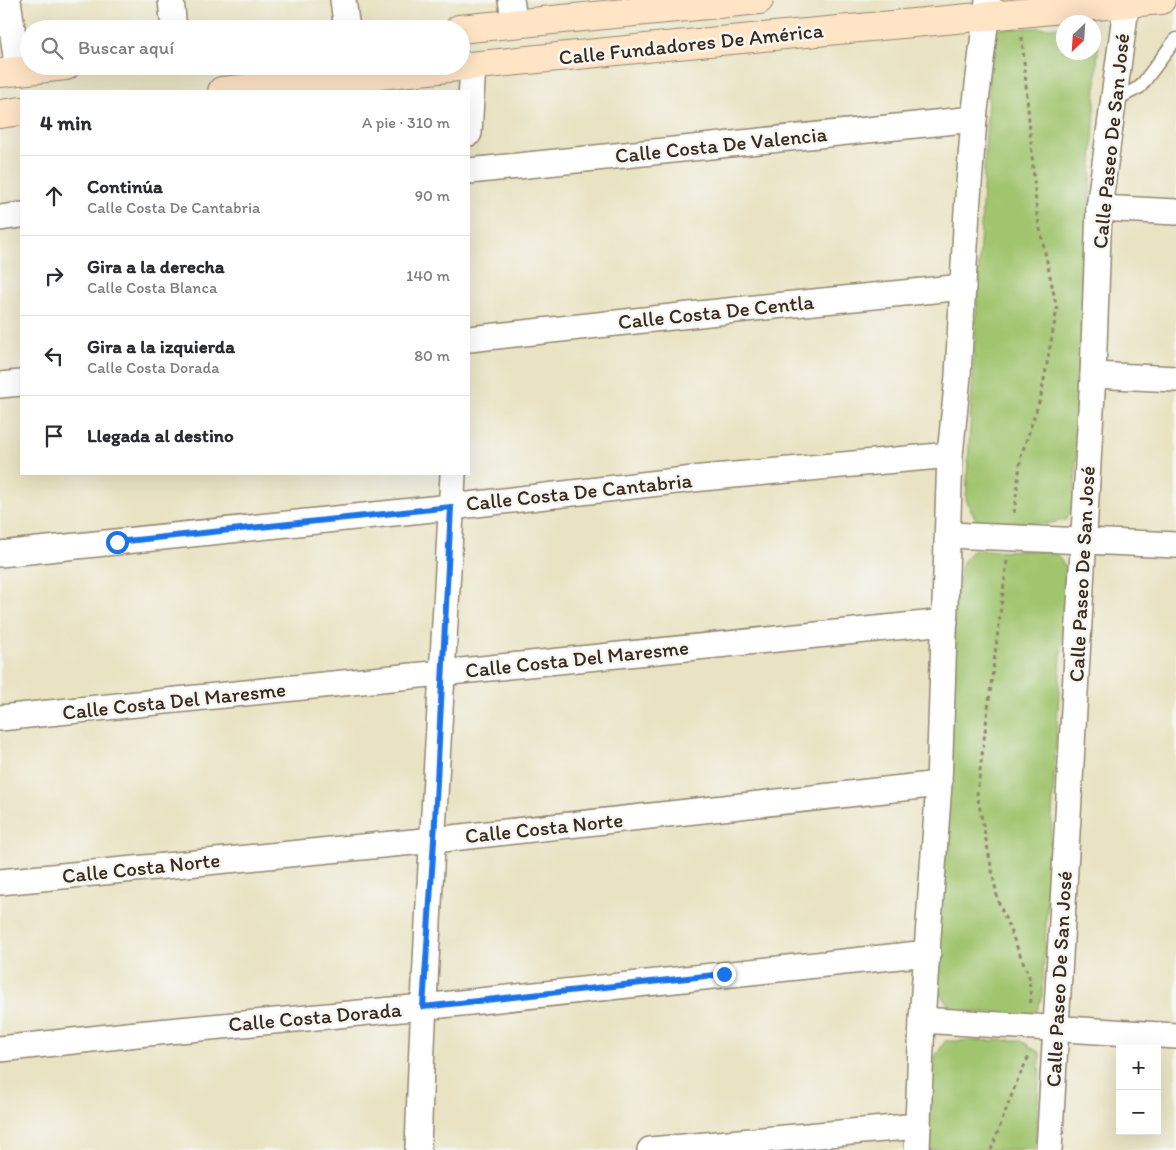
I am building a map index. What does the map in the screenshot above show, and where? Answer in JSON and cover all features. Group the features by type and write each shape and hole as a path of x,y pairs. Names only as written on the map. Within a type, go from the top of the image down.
{"main road":[{"name":"Calle Fundadores De América","path":"470,26 513,12 759,0"},
{"name":"Calle Fundadores De América","path":"470,65 988,7 1019,12 1161,0"},
{"name":"Calle Fundadores De América","path":"232,90 376,75"},
{"path":"0,114 20,112"}],"street":[{"path":"8,0 9,72"},
{"path":"171,0 173,20"},
{"path":"343,0 346,20"},
{"name":"Calle Paseo De San José","path":"1049,1150 1044,1028 1083,540 1093,375 1099,208 1127,2"},
{"path":"650,1150 917,1138 922,1020 939,784 950,455 958,376 966,210 974,120 988,7"},
{"path":"470,116 473,65"},
{"name":"Calle Costa De Valencia","path":"470,171 974,120"},
{"path":"1099,208 1176,212"},
{"path":"0,218 20,215"},
{"name":"Calle Costa De Centla","path":"470,340 764,306 963,287"},
{"path":"1093,375 1176,379"},
{"path":"0,385 20,383"},
{"name":"Calle Costa De Cantabria","path":"0,554 451,507 702,478 950,455"},
{"path":"418,1150 423,1007 434,840 453,475"},
{"path":"948,535 1176,545"},
{"name":"Calle Costa Del Maresme","path":"0,718 945,622"},
{"name":"Calle Costa Norte","path":"0,882 434,840 939,784"},
{"name":"Calle Costa Dorada","path":"0,1049 423,1007 928,953"},
{"path":"922,1020 1176,1036"}],"lane":[{"path":"1113,101 1140,87 1176,39"}],"path":[{"path":"991,1150 1017,1081 1044,1028 1029,976 998,901 977,794 1021,456 1042,396 1057,309 1037,215 1019,12"}],"green space":[{"path":"1056,27 1056,60 1097,60 1074,504 1066,520 1046,524 976,520 966,500 991,42 995,29"},
{"path":"972,550 1048,551 1056,554 1066,567 1042,996 1037,1011 1024,1015 952,1010 937,990 956,587 963,562"},
{"path":"1020,1040 1040,1053 1036,1150 928,1150 932,1062 945,1041"}],"route":[{"path":"117,542 451,507 434,840 423,1007 724,974"}]}
